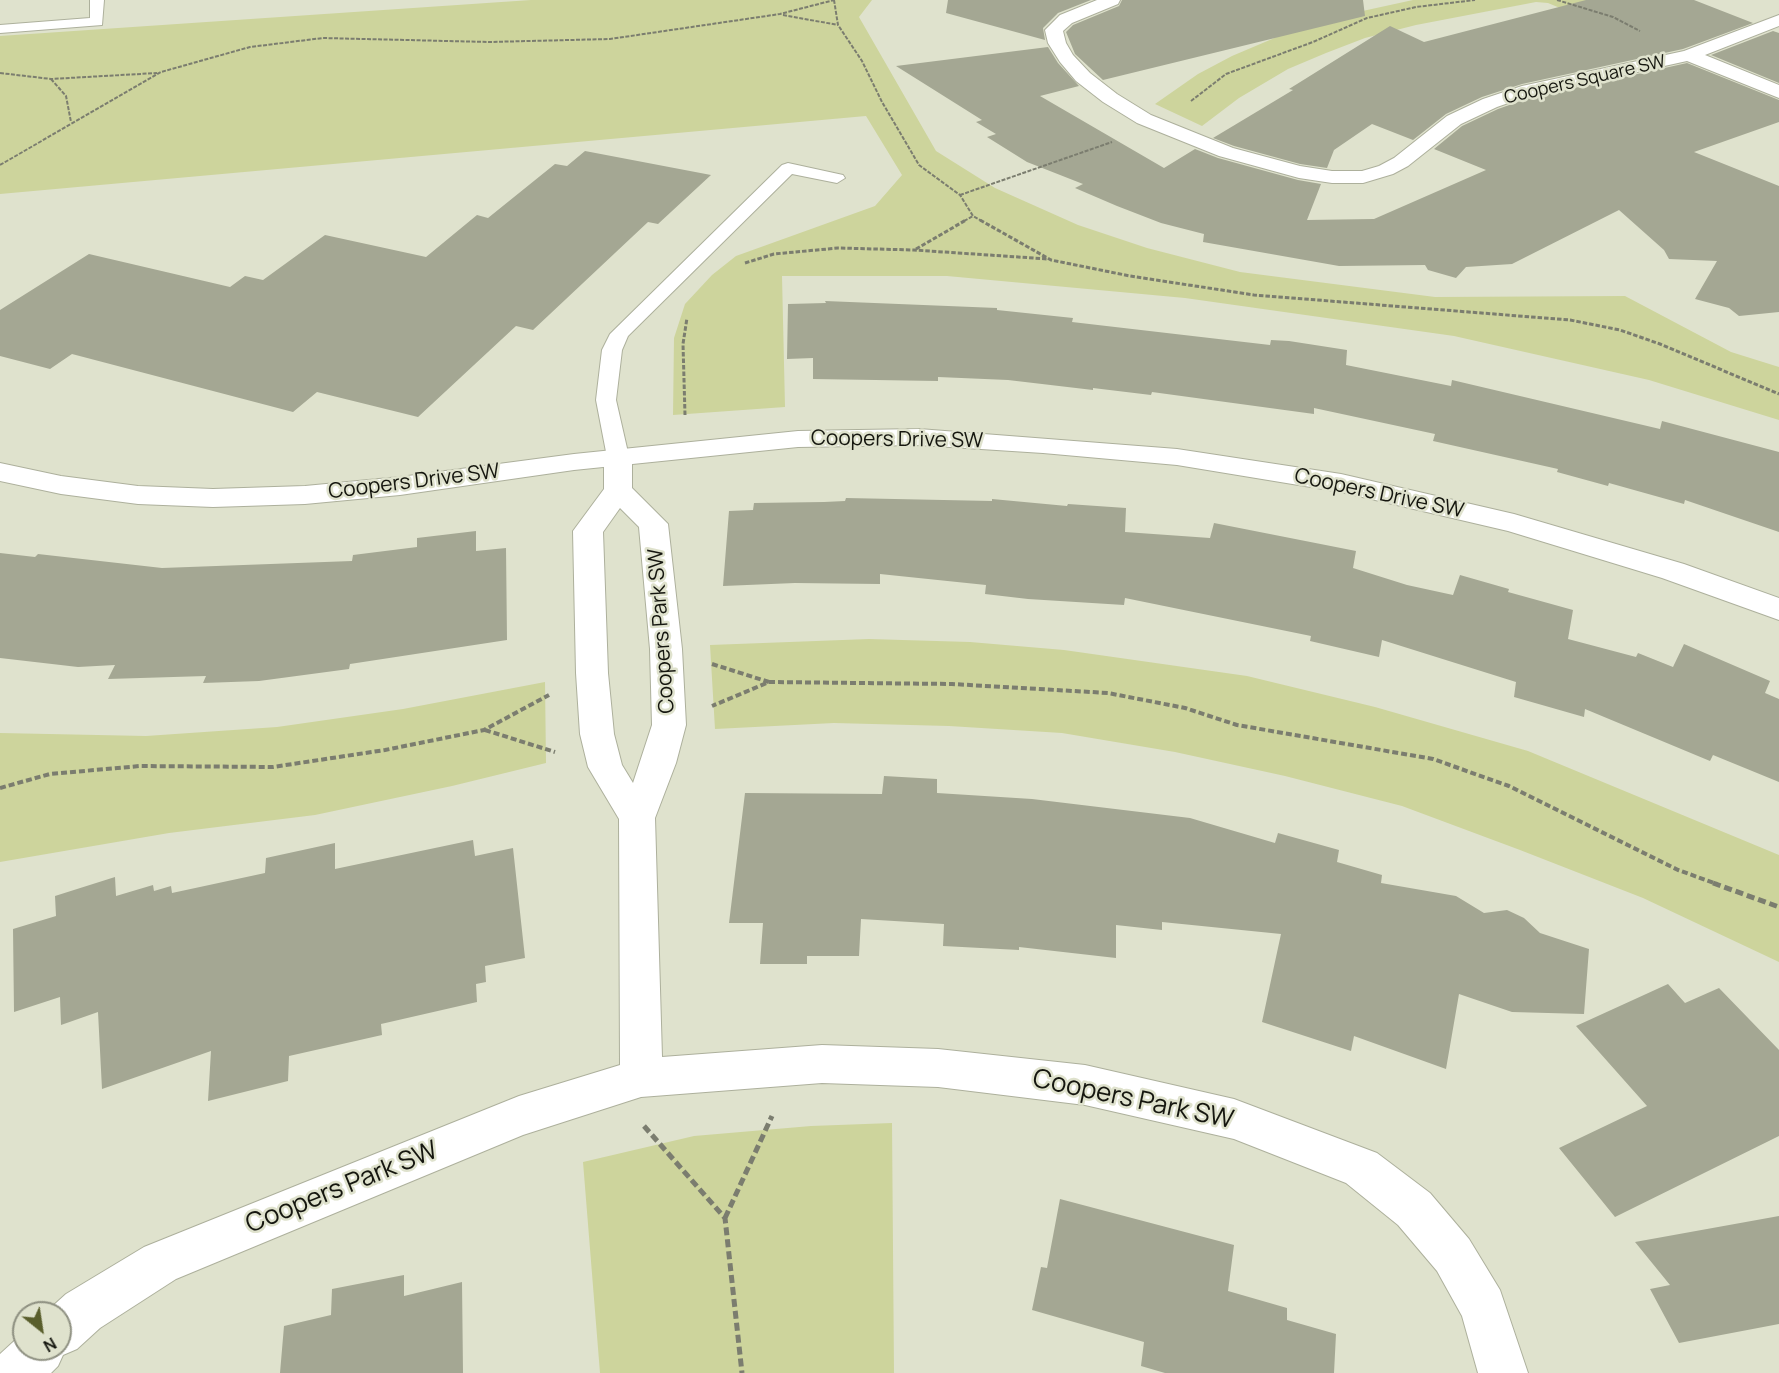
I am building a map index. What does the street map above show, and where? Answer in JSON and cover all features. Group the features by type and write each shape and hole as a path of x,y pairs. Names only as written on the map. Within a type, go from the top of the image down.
{"street":[{"name":"Coopers Square SW","path":"1112,0 1066,18 1054,30 1057,43 1066,58 1083,77 1110,98 1144,119 1226,152 1299,172 1332,177 1363,177 1386,170 1401,162 1454,120 1491,103 1545,87 1689,55 1779,20"},
{"path":"1689,55 1779,92"},
{"name":"Coopers Drive SW","path":"0,472 61,485 138,495 213,498 305,495 400,486 618,457 798,439 919,437 1043,445 1177,457 1341,483 1514,523 1673,572 1779,609"},
{"path":"618,457 618,490 588,531 592,673 597,734 605,766 637,818"},
{"name":"Coopers Park SW","path":"618,490 653,524 666,649 669,724 659,763 637,818 625,1082"},
{"name":"Coopers Park SW","path":"72,1321 82,1311 160,1263 519,1116 625,1082 822,1064 938,1068 1085,1085 1234,1119 1361,1168 1413,1209 1453,1255 1483,1307 1503,1373"},
{"path":"16,1373 28,1361"}],"lane":[{"path":"0,29 97,22 97,0"},
{"path":"618,457 606,400 612,350 620,333 788,168 837,178"}],"path":[{"path":"0,72 51,79 161,72 230,52 283,41 376,38 489,42 572,41 668,32 780,14 834,0 838,25 862,61 882,102 919,165 960,195 973,216 1051,260"},
{"path":"960,195 1178,118 1209,86 1226,75 1313,42 1367,18 1416,7 1476,0"},
{"path":"1557,0 1613,17 1689,55"},
{"path":"780,14 806,17 838,25"},
{"path":"0,165 161,72"},
{"path":"51,79 66,96 71,122"},
{"path":"914,250 973,216"},
{"path":"743,264 774,254 807,250 838,248 914,250 1051,260 1130,276 1254,295 1570,320 1620,330 1660,344 1779,394"},
{"path":"686,450 683,344 687,319 692,310"},
{"path":"666,649 769,682 952,684 1108,693 1185,708 1237,725 1433,759 1509,786 1678,870 1779,907"},
{"path":"0,788 50,774 140,766 273,767 385,750 484,730 592,673"},
{"path":"669,724 769,682"},
{"path":"484,730 605,766"},
{"path":"724,1218 795,1066"},
{"path":"625,1082 724,1218 742,1373"}],"green space":[{"path":"531,0 872,0 859,17 936,151 995,188 1078,225 1147,248 1240,272 1435,297 1625,296 1731,352 1779,367 1779,420 1649,380 1454,336 1185,298 947,276 782,276 785,407 673,415 674,338 685,304 712,275 736,256 875,206 902,175 866,116 0,194 0,36"},
{"path":"1413,0 1598,0 1656,48 1548,3 1536,2 1416,25 1365,38 1288,69 1239,98 1202,126 1155,104 1198,74 1232,56 1291,31 1335,17"},
{"path":"869,639 970,642 1064,650 1247,676 1375,707 1528,751 1779,855 1779,962 1643,898 1520,850 1402,806 1285,776 1175,752 1062,733 949,726 834,723 715,729 710,645"},
{"path":"545,682 546,763 315,815 169,833 0,862 0,733 146,736 277,727 403,709"},
{"path":"892,1123 894,1373 600,1373 583,1162 694,1136 811,1126"}],"building":[{"path":"948,0 1091,0 1058,13 1043,28 1045,40 946,13"},
{"path":"1122,0 1363,0 1365,16 1103,80 1075,54 1066,32 1073,25 1119,6"},
{"path":"1586,0 1694,0 1753,23 1683,49 1522,84 1482,97 1446,114 1413,140 1372,124 1334,150 1327,168 1300,164 1213,138 1293,90 1289,89 1390,26 1424,42"},
{"path":"1773,31 1779,33 1779,83 1711,55"},
{"path":"1048,47 1058,63 1079,86 1040,96 1164,168 1195,149 1218,158 1321,184 1307,220 1374,219 1486,170 1434,149 1462,126 1498,109 1529,98 1687,63 1779,100 1779,122 1694,152 1779,186 1779,312 1739,316 1729,308 1695,299 1717,261 1669,259 1664,250 1619,210 1512,264 1466,267 1456,278 1428,270 1425,265 1339,266 1203,242 1204,234 1161,223 1117,206 1075,188 1083,184 1027,162 987,137 996,134 976,122 982,120 896,66"},
{"path":"585,151 711,175 658,224 648,222 533,330 516,326 418,417 317,392 293,412 72,354 50,369 0,356 0,310 89,254 230,287 245,276 263,280 325,235 426,257 477,215 488,218 555,164 567,166"},
{"path":"825,301 997,308 997,310 1073,318 1072,322 1270,345 1271,340 1289,341 1347,350 1346,365 1451,386 1452,380 1660,429 1662,421 1779,452 1779,532 1685,500 1684,504 1609,483 1608,486 1557,472 1558,469 1433,441 1435,434 1314,408 1314,414 1152,392 1151,395 1008,380 938,377 938,381 813,379 813,358 787,359 788,304 826,303"},
{"path":"846,498 992,501 992,499 1067,506 1068,504 1126,508 1125,532 1210,538 1214,523 1356,551 1353,568 1407,585 1453,595 1460,575 1509,589 1508,592 1573,610 1568,639 1636,657 1638,653 1673,667 1684,644 1770,681 1765,693 1779,699 1779,782 1713,755 1710,761 1585,709 1584,717 1514,697 1516,682 1382,640 1379,657 1310,641 1311,636 1125,598 1124,605 1028,599 985,594 986,585 880,574 880,584 795,583 723,586 729,511 753,510 754,503 845,501"},
{"path":"476,531 476,551 506,548 507,640 350,664 349,669 259,681 203,683 206,676 108,679 115,665 78,667 0,658 0,553 35,557 38,554 162,568 352,561 353,555 417,547 417,538"},
{"path":"884,776 937,779 937,793 1032,799 1190,818 1275,843 1278,833 1339,850 1337,862 1382,875 1381,883 1456,896 1484,913 1507,910 1524,918 1540,933 1589,949 1584,1014 1512,1012 1459,994 1446,1069 1354,1036 1351,1051 1262,1022 1281,934 1162,922 1162,930 1116,925 1116,958 1019,947 1019,950 943,946 944,924 861,919 859,956 807,956 807,964 760,964 763,923 729,923 745,793 882,794"},
{"path":"473,840 475,856 513,848 525,958 485,966 486,982 476,984 477,1002 381,1024 382,1035 289,1056 288,1081 208,1101 211,1051 102,1089 98,1012 61,1025 60,997 14,1012 13,929 56,916 55,896 115,877 116,896 153,885 154,891 171,886 172,893 265,873 266,858 335,843 335,869"},
{"path":"1668,984 1685,1003 1719,988 1779,1050 1779,1136 1615,1217 1559,1148 1647,1106 1576,1026"},
{"path":"1060,1199 1234,1245 1228,1291 1287,1308 1287,1320 1336,1334 1334,1373 1165,1373 1141,1366 1144,1342 1032,1310 1041,1267 1047,1268"},
{"path":"1779,1216 1779,1324 1679,1343 1650,1289 1670,1285 1635,1242"},
{"path":"404,1275 404,1296 462,1282 463,1373 280,1373 284,1326 331,1315 332,1289"}]}
